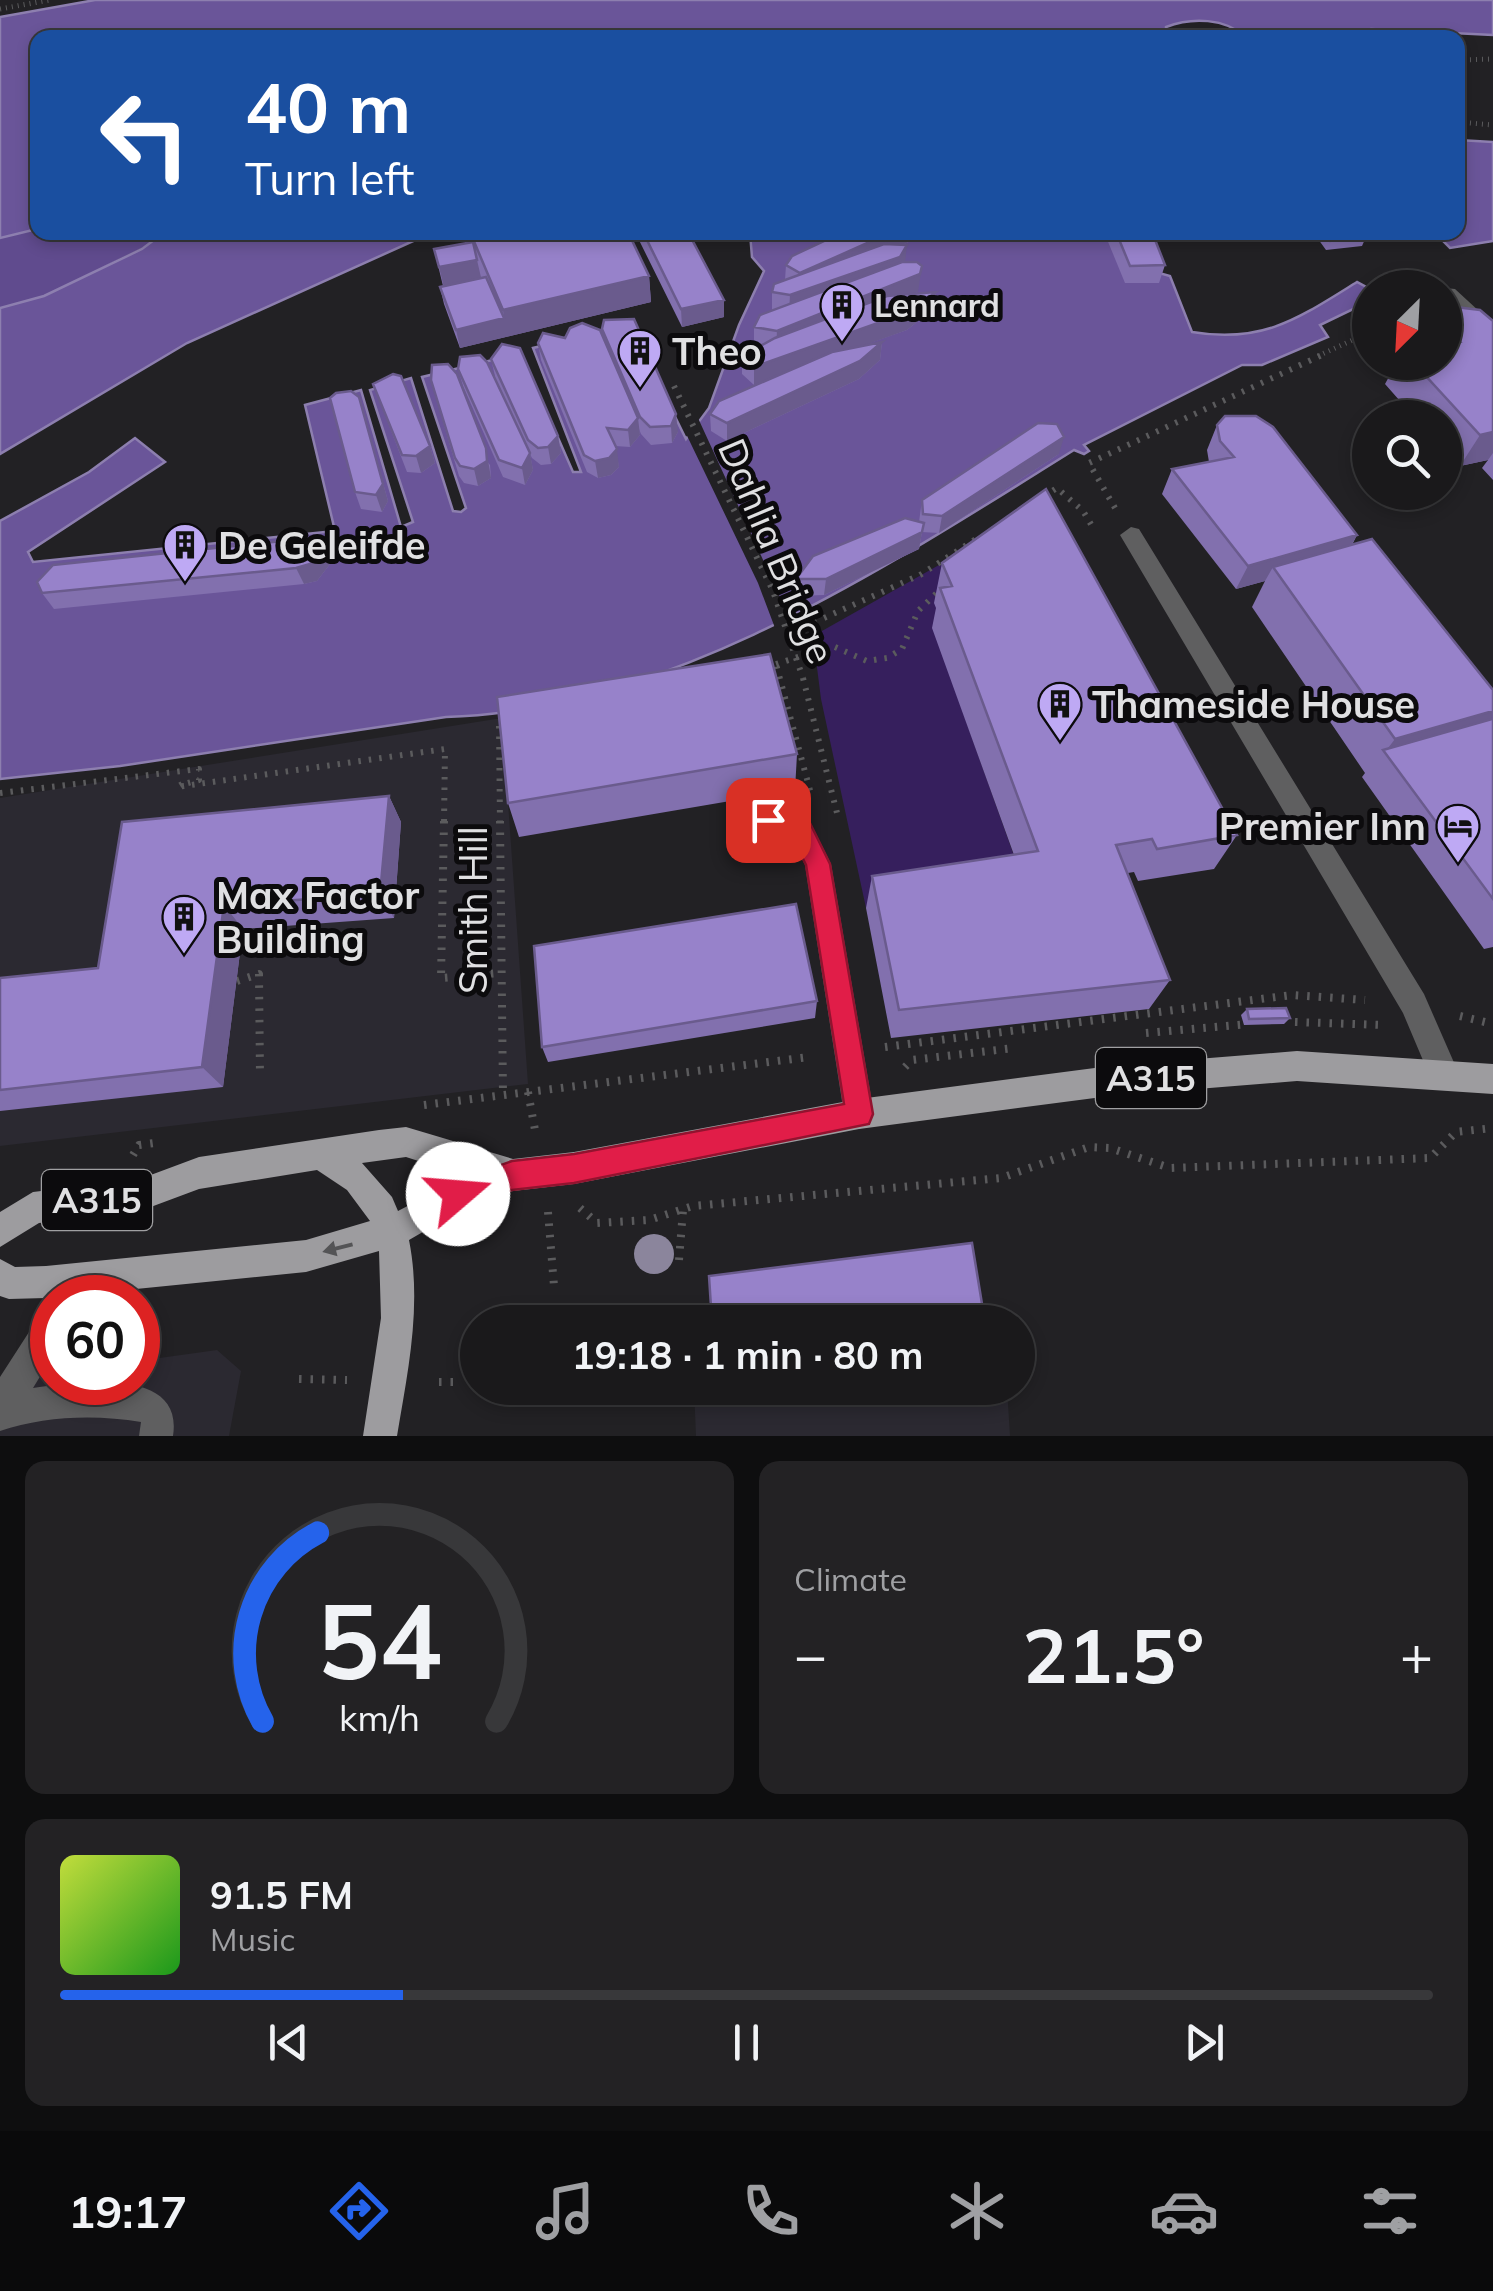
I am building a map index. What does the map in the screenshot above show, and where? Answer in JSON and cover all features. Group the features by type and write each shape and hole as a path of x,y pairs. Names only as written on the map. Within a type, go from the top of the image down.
{"main road":[{"name":"A315","path":"160,1276 306,1256 395,1230 458,1194 527,1175 859,1114 1110,1082 1297,1066 1493,1079"},
{"name":"A315","path":"0,1231 32,1208 140,1195 198,1173 406,1142 527,1175"},
{"path":"324,1156 354,1170 378,1198 395,1230 398,1308 380,1436"},
{"name":"A315","path":"0,1274 9,1283 30,1285"}],"street":[{"path":"1462,307 1493,335"},
{"path":"1136,544 1414,1004 1444,1074"},
{"path":"768,820 799,826 818,864 859,1114"},
{"path":"0,1411 30,1363"},
{"path":"0,1411 20,1405 132,1401 152,1407 159,1417 156,1436"}],"path":[{"path":"0,9 50,0"},
{"path":"1465,60 1493,59"},
{"path":"1465,123 1493,125"},
{"path":"1036,501 1056,488 1083,512 1111,557 1136,544 1089,463 1352,341"},
{"path":"674,386 686,413"},
{"name":"Dahlia Bridge","path":"686,413 772,591 803,678 842,828"},
{"path":"1060,504 1068,498"},
{"path":"762,666 811,653 806,626 920,575 986,533"},
{"path":"835,647 867,661 887,658 902,650 924,603 952,580"},
{"path":"776,664 813,800"},
{"path":"766,677 780,675"},
{"name":"Smith Hill","path":"519,720 499,724 504,1095 529,1096 849,1052"},
{"path":"0,793 199,770 199,780 179,788 445,749 441,978 500,973"},
{"path":"822,810 842,828"},
{"path":"237,981 259,974 260,1076"},
{"path":"849,1052 1292,995 1414,1004 1493,1024"},
{"path":"527,1175 597,1222 649,1220 1001,1178 1090,1147 1110,1148 1170,1168 1430,1158 1448,1133 1463,1127 1493,1128"},
{"path":"134,1154 139,1145 153,1143"},
{"path":"679,1260 683,1213"},
{"path":"552,1238 554,1286"},
{"path":"299,1379 348,1380"},
{"path":"439,1382 460,1382"}],"shaded area":[{"path":"95,0 1493,0 1493,35 1465,34 1465,30 1236,30 1197,21 1166,30 30,30 30,231 0,238 0,17"},
{"path":"1465,140 1493,142 1493,241 1450,248 1442,240 1465,240"},
{"path":"30,231 30,240 158,240 44,296 0,308 0,238"},
{"path":"154,240 415,240 187,343 0,454 0,308 44,296"},
{"path":"751,240 1149,240 1159,273 1170,276 1192,332 1217,335 1260,331 1298,317 1352,285 1352,310 1320,325 1328,337 1262,365 1242,365 1084,445 1089,451 1084,454 1074,450 929,539 775,624 695,660 613,689 530,709 446,717 120,766 0,779 0,521 89,472 135,438 165,462 28,552 33,562 335,531 305,405 361,390 401,527 413,522 370,390 411,378 453,511 461,512 466,508 422,377 521,353 573,472 581,472 533,348 630,325 686,439 709,408 739,325 764,271 752,257"},
{"path":"1019,520 944,626 933,628 1024,884 866,908 821,699 813,636"},
{"path":"502,718 528,1084 0,1146 0,798"},
{"path":"217,1350 241,1371 229,1436 0,1436 0,1380 30,1375 30,1405 160,1405 160,1358"},
{"path":"695,1405 1008,1405 1010,1436 696,1436"}],"pier":[{"path":"664,388 687,431 698,418 791,621 775,628 758,583"}],"building":[{"path":"473,240 632,240 649,276 503,310"},
{"path":"647,240 692,240 724,300 681,309"},
{"path":"826,240 874,240 800,273 786,265 792,256"},
{"path":"1119,240 1155,240 1165,265 1130,266"},
{"path":"473,242 477,260 439,267 434,249"},
{"path":"884,244 907,245 900,257 790,295 772,292 774,284"},
{"path":"902,262 917,262 922,266 920,274 777,331 754,327 760,315"},
{"path":"486,277 504,318 456,330 440,287"},
{"path":"936,292 909,312 754,367 742,356 775,338 887,296"},
{"path":"1462,308 1480,310 1493,321 1493,432 1480,435 1462,415 1462,400 1448,400 1430,380 1462,380"},
{"name":"Theo","path":"634,319 676,414 671,426 650,427 640,417 602,329 604,320"},
{"path":"582,323 600,330 638,418 628,430 607,428 617,449 609,458 595,461 584,455 538,343 543,333 565,338 570,328"},
{"path":"882,342 860,361 727,423 710,414 719,401 832,352"},
{"path":"502,344 520,348 558,436 548,447 538,448 528,440 491,359"},
{"path":"480,355 487,362 530,453 522,468 499,460 458,369 460,357"},
{"path":"448,364 457,374 486,448 487,461 474,469 460,466 455,458 431,380 432,365"},
{"path":"393,374 401,376 430,446 416,456 402,455 373,384"},
{"path":"351,391 359,397 383,484 376,495 355,492 330,398"},
{"path":"1225,416 1256,416 1273,427 1357,535 1248,566 1172,469 1234,457 1220,441 1217,425"},
{"path":"1038,423 1057,424 1064,437 942,516 923,514 922,500"},
{"name":"Thameside House","path":"1046,489 1237,835 1157,849 1152,839 1116,845 1170,980 899,1010 872,876 1038,851 940,588 952,586 942,563"},
{"path":"905,518 924,523 922,532 826,579 796,579 813,556"},
{"path":"1372,539 1493,690 1493,711 1395,739 1273,567"},
{"path":"292,540 323,548 310,564 296,568 42,593 37,582 53,565"},
{"path":"770,654 797,754 508,803 497,697"},
{"path":"1493,720 1493,899 1383,750"},
{"name":"Max Factor Building","path":"389,796 380,894 224,905 202,1067 0,1090 0,978 98,968 122,822"},
{"path":"796,904 817,1001 542,1047 534,946"},
{"path":"1286,1008 1290,1018 1249,1019 1247,1009"},
{"path":"972,1243 982,1305 711,1305 709,1276"}],"place":[{"name":"Lennard","path":"842,343"},
{"name":"Theo","path":"640,389"},
{"name":"De Geleifde","path":"185,583"},
{"name":"Thameside House","path":"1060,742"},
{"name":"Premier Inn","path":"1458,864"},
{"name":"Max Factor Building","path":"184,955"}],"route":[{"path":"458,1194 512,1176 542,1174 859,1114 818,864 799,826 768,820"}]}
